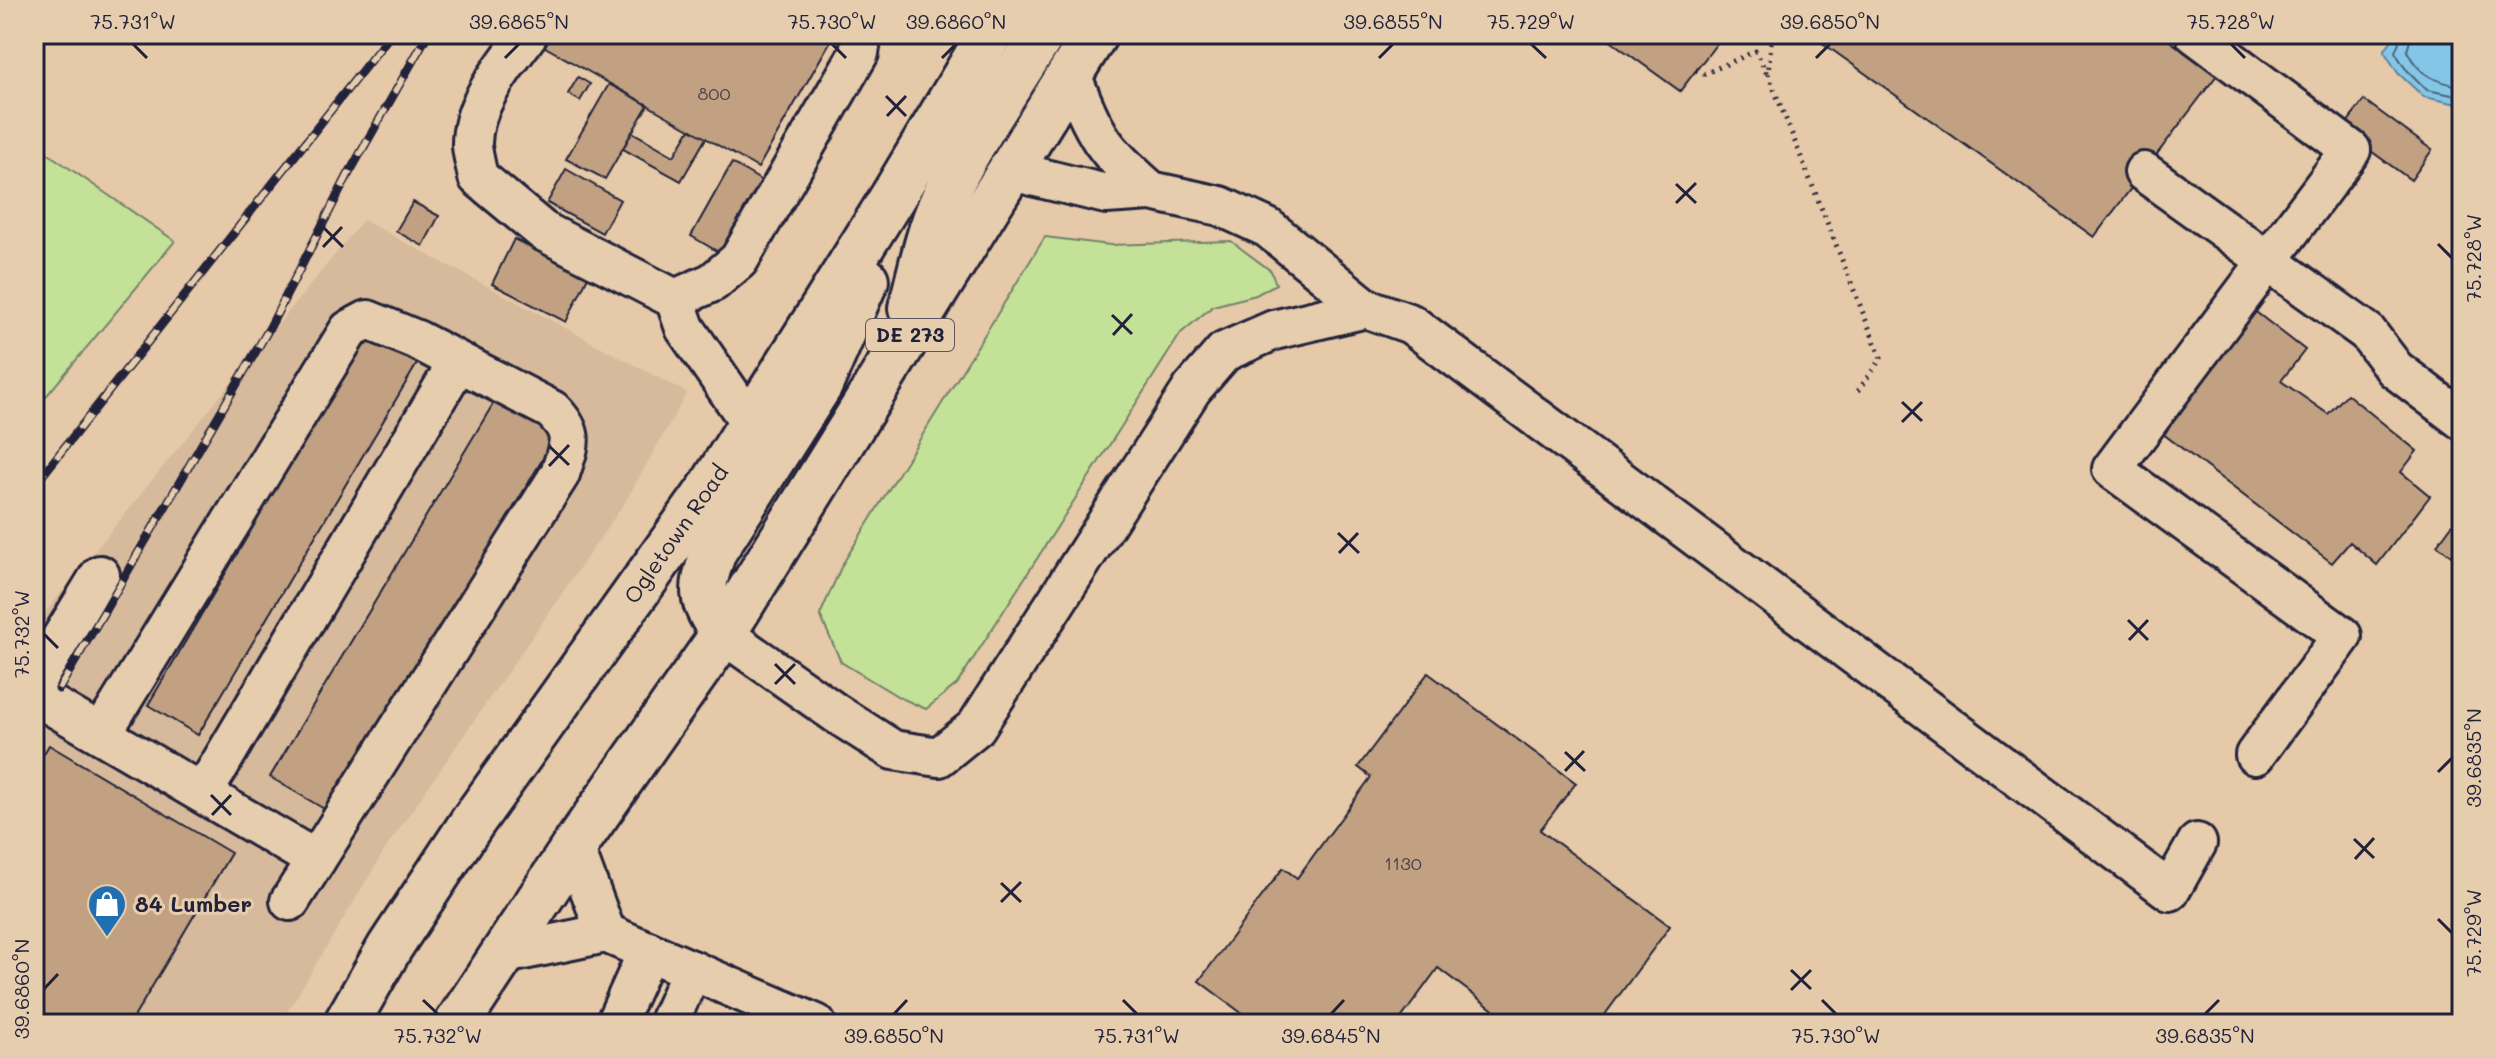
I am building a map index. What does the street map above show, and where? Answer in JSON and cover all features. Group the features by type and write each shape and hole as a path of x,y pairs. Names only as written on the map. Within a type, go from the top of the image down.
{"main road":[{"name":"Ogletown Road","path":"346,1024 390,947 473,821 710,489 892,198 990,34"},
{"path":"901,349 926,249 942,202 1042,34"},
{"name":"DE 273","path":"457,1024 500,955 723,634 1095,34"},
{"path":"723,634 703,603 705,575 714,551 820,385 861,295 892,198"}],"street":[{"path":"528,34 481,104 472,144 478,177 543,231 675,299 685,328 751,424"},
{"path":"675,299 713,282 739,260 859,53 862,34"},
{"path":"2195,34 2351,150 2112,469 2342,636 2255,755"},
{"path":"1071,74 1103,141 1116,159 1151,191"},
{"path":"1012,171 1106,194 1151,191 1220,206 1268,228 1366,308 1411,324 2170,891 2197,843"},
{"path":"2144,172 2367,332 2395,369 2462,420"},
{"path":"723,634 893,750 939,757 976,727 1192,389 1224,352 1274,330 1366,308"},
{"path":"102,733 349,330 368,320 417,340 552,410 567,425 569,444 560,474 290,901"},
{"path":"203,793 458,362"},
{"path":"34,683 100,575"},
{"path":"34,695 316,860"},
{"path":"574,847 606,933"},
{"path":"500,955 606,933 816,1024"},
{"path":"615,1024 648,951"},
{"path":"668,1024 692,970"}],"path":[{"path":"1768,74 1772,34"},
{"path":"1696,70 1704,74 1756,51 1768,74 1881,358 1856,394"}],"shaded area":[{"path":"363,220 687,393 625,502 386,848 280,1024 34,1024 34,626"}],"green space":[{"path":"34,144 175,241 34,411"},
{"path":"1045,237 1110,245 1231,241 1271,271 1276,284 1256,295 1213,306 1181,333 957,684 926,709 899,697 841,662 820,615 842,565"}],"water":[{"path":"2396,34 2462,34 2462,105 2424,97 2398,73 2384,51"}],"building":[{"path":"538,34 817,34 830,42 758,168 533,40"},
{"path":"1601,34 1724,34 1680,91"},
{"path":"1810,34 2160,34 2217,75 2094,237"},
{"path":"578,77 590,84 580,101 568,94"},
{"path":"609,84 648,105 605,179 566,159"},
{"path":"2364,100 2432,150 2411,180 2342,130"},
{"path":"690,129 706,138 681,181 623,149 632,132 674,156"},
{"path":"732,163 762,181 722,254 691,236"},
{"path":"566,169 620,200 602,233 547,203"},
{"path":"413,202 439,216 423,246 396,231"},
{"path":"514,239 588,277 566,322 492,284"},
{"path":"2252,309 2305,350 2281,381 2328,414 2347,394 2417,451 2401,472 2430,496 2377,565 2350,542 2332,563 2162,433"},
{"path":"367,333 418,362 198,735 148,705"},
{"path":"499,394 560,430 331,813 270,777"},
{"path":"2462,511 2462,564 2437,545"},
{"path":"1428,673 1576,783 1540,830 1670,926 1598,1024 1512,1024 1438,968 1397,1024 1256,1024 1199,981 1283,868 1297,878 1371,777 1358,767"},
{"name":"84 Lumber","path":"49,745 231,853 130,1024 34,1024 34,770"}],"railway":[{"path":"34,486 391,34"},
{"path":"59,689 270,327 348,175 428,34"}],"place":[{"name":"84 Lumber","path":"107,938"}]}
